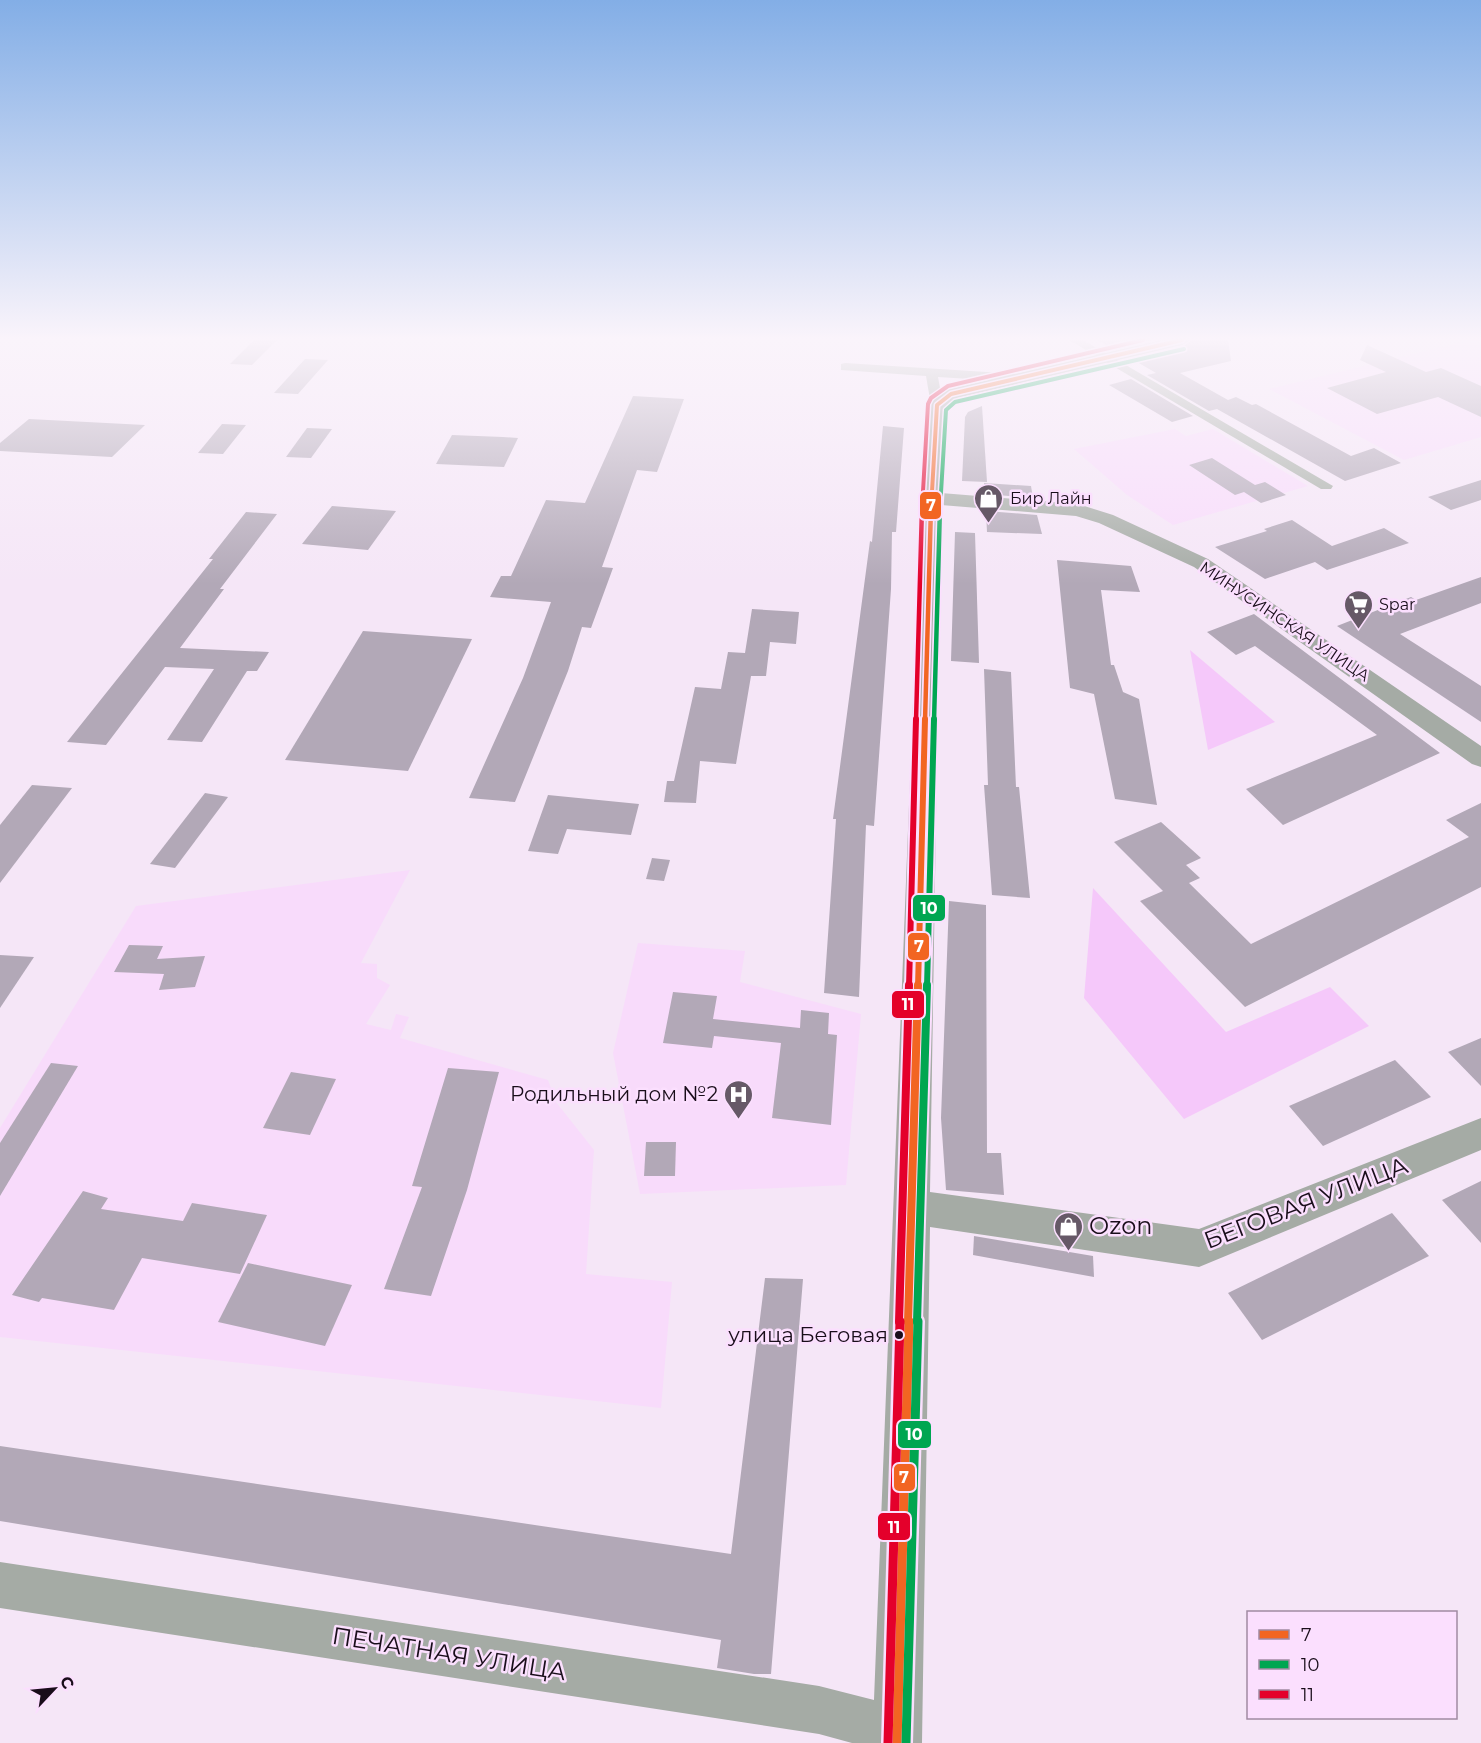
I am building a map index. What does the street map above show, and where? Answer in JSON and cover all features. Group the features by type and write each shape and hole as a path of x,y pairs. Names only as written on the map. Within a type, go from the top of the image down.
{"street":[{"path":"897,1736 931,498 936,421"},
{"path":"1215,421 1326,486"},
{"name":"МИНУСИНСКАЯ УЛИЦА","path":"931,498 1053,506 1078,510 1106,519 1201,563 1481,758"},
{"name":"БЕГОВАЯ УЛИЦА","path":"913,1207 1199,1248 1481,1134"},
{"name":"ПЕЧАТНАЯ УЛИЦА","path":"0,1585 819,1710 897,1736"}],"shaded area":[{"path":"1330,421 1481,421 1481,437 1404,460"},
{"path":"1175,429 1186,436 1213,429 1308,486 1173,525 1127,495 1074,449"},
{"path":"1190,650 1275,722 1208,750"},
{"path":"410,870 361,963 377,964 377,978 390,985 366,1024 391,1030 396,1014 409,1017 400,1038 548,1080 556,1102 594,1150 586,1274 672,1282 661,1408 0,1337 0,1128 136,906"},
{"path":"1093,888 1226,1032 1330,987 1369,1026 1184,1119 1084,998"},
{"name":"Родильный дом №2","path":"638,943 745,951 740,982 861,1014 846,1185 640,1194 613,1053"}],"building":[{"path":"26,421 145,425 112,457 0,451 0,443"},
{"path":"622,421 676,421 657,472 637,470 602,567 613,568 591,628 582,627 568,671 515,802 469,798 523,678 551,602 490,597 501,576 511,576 546,500 585,503"},
{"path":"965,421 983,421 987,482 962,481"},
{"path":"1239,421 1288,421 1351,456 1374,448 1401,463 1345,481"},
{"path":"222,424 246,425 223,454 198,453"},
{"path":"883,426 904,428 896,532 892,532 891,589 874,826 866,825 859,997 824,993 836,819 833,819 870,541 872,542"},
{"path":"307,428 332,429 311,458 286,457"},
{"path":"452,435 518,438 504,467 436,464"},
{"path":"1212,458 1255,485 1265,482 1286,495 1261,503 1244,492 1235,495 1189,465"},
{"path":"1481,480 1481,500 1451,510 1428,497"},
{"path":"984,483 1031,486 1033,498 985,494"},
{"path":"332,506 396,511 368,550 302,544"},
{"path":"986,511 1037,515 1042,534 987,532"},
{"path":"246,512 277,514 220,589 224,589 180,648 269,652 257,671 247,671 202,742 167,740 214,669 165,667 106,745 67,742 213,559 209,559"},
{"path":"1292,520 1332,546 1384,528 1409,543 1327,570 1315,562 1265,579 1215,547 1267,531 1264,529"},
{"path":"955,532 975,533 979,663 951,661"},
{"path":"1057,560 1131,566 1140,592 1101,590 1111,665 1114,665 1123,692 1139,699 1157,805 1115,799 1094,694 1070,688"},
{"path":"1481,577 1481,603 1400,634 1481,686 1481,722 1337,626 1411,597 1416,600"},
{"path":"752,609 799,612 796,644 770,642 766,676 751,676 736,764 700,761 696,803 664,802 667,781 674,781 695,687 721,689 728,652 745,653"},
{"path":"1254,614 1440,753 1283,825 1246,789 1377,735 1255,646 1236,655 1207,632"},
{"path":"363,631 472,639 408,771 285,760"},
{"path":"984,669 1011,672 1016,787 1019,787 1030,898 992,895 984,785 988,785"},
{"path":"32,785 72,788 0,883 0,825"},
{"path":"205,793 228,797 175,868 150,864"},
{"path":"548,795 639,804 631,835 567,829 558,854 528,851"},
{"path":"1481,803 1481,887 1245,1007 1140,901 1163,891 1114,842 1161,822 1201,858 1186,865 1200,878 1189,883 1251,944 1469,837 1446,820"},
{"path":"652,858 670,860 664,881 646,879"},
{"path":"949,901 986,905 987,1153 1001,1153 1004,1195 946,1190 941,1118"},
{"path":"129,945 163,946 157,959 205,956 195,987 159,990 164,974 114,972"},
{"path":"0,955 34,957 0,1008"},
{"path":"673,992 717,996 713,1019 800,1028 801,1010 829,1013 828,1034 837,1035 831,1125 772,1118 781,1043 714,1036 712,1048 663,1043"},
{"path":"1481,1038 1481,1086 1448,1052"},
{"path":"1395,1060 1431,1097 1323,1146 1289,1106"},
{"path":"51,1063 78,1066 0,1196 0,1143"},
{"path":"448,1068 499,1072 467,1190 431,1296 384,1289 422,1187 412,1186"},
{"path":"291,1072 336,1079 310,1135 263,1128"},
{"path":"646,1142 676,1142 675,1176 644,1176"},
{"path":"1481,1181 1481,1243 1442,1200"},
{"path":"83,1191 108,1198 101,1209 183,1221 192,1203 267,1215 240,1274 142,1258 114,1310 42,1298 39,1302 12,1295"},
{"path":"1392,1213 1429,1256 1262,1340 1228,1293"},
{"path":"974,1236 1093,1256 1094,1277 973,1255"},
{"path":"248,1263 352,1285 325,1346 218,1322"},
{"path":"765,1278 803,1279 771,1674 754,1674 717,1668 721,1640 0,1521 0,1446 731,1554"}],"transit line":[{"name":"11","path":"888,1743 922,498 927,421"},
{"name":"7","path":"897,1743 931,498 936,421"},
{"name":"10","path":"906,1743 940,498 945,421"}],"place":[{"name":"Бир Лайн","path":"989,524"},
{"name":"Spar","path":"1358,630"},
{"name":"Родильный дом №2","path":"739,1120"},
{"name":"Ozon","path":"1068,1252"},
{"name":"улица Беговая","path":"899,1335"}]}
